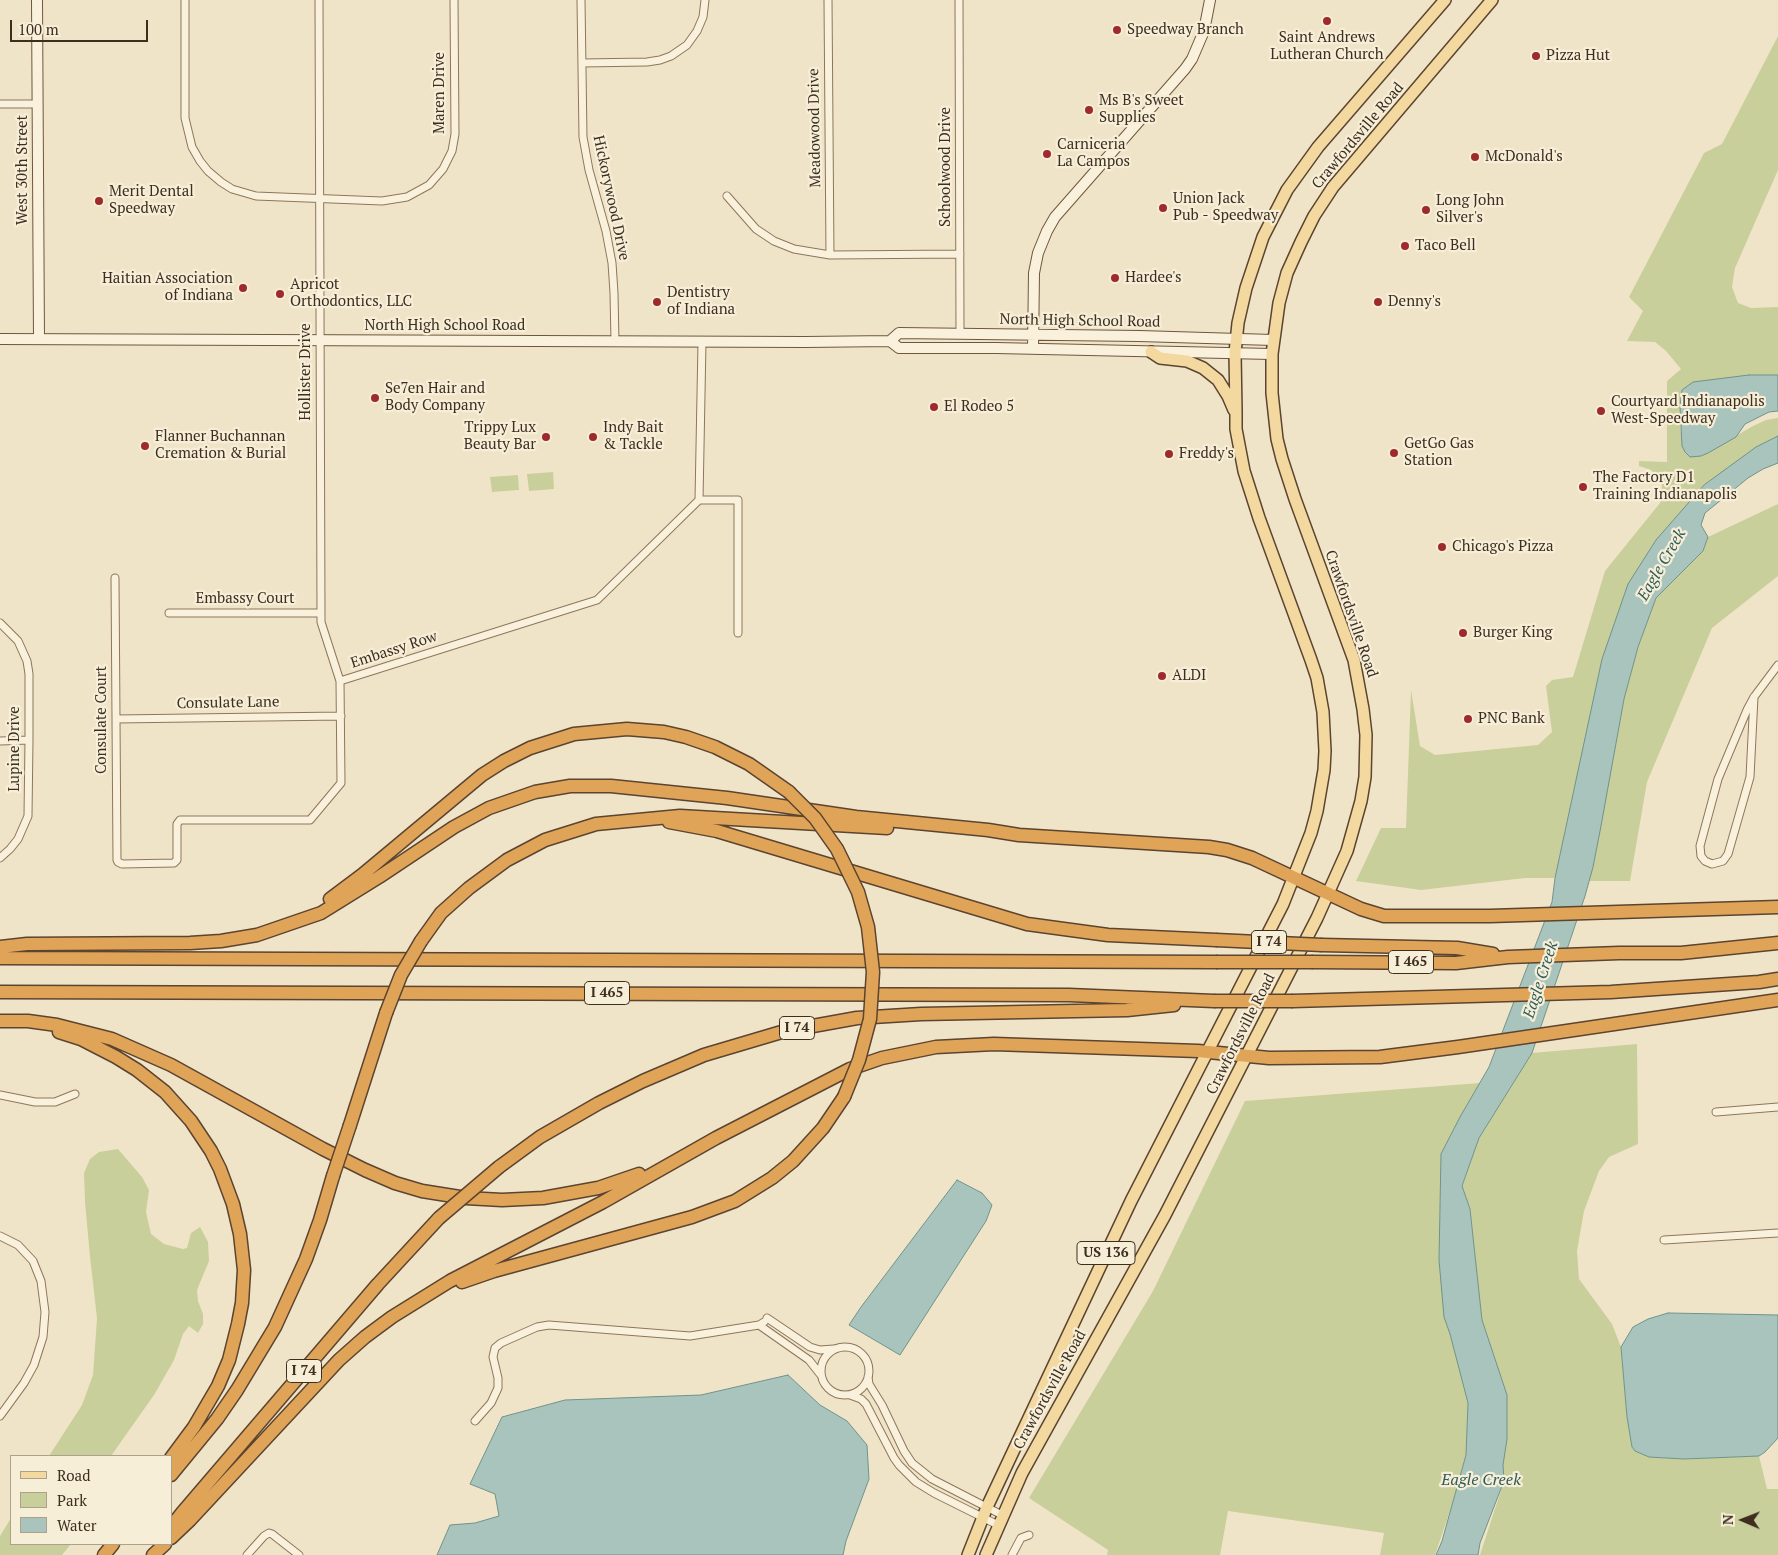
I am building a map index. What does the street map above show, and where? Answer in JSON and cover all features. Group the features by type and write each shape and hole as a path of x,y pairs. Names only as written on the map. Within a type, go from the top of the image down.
{"highway":[{"path":"304,918 362,874 482,775 517,754 554,739 596,731 628,730 664,732 715,747 749,764 788,792 815,818 837,849 858,892 868,927 873,972 870,1019 859,1060 844,1097 823,1128 793,1162 768,1181 735,1201 683,1219 494,1271 460,1283 406,1309"},
{"path":"0,947 27,944 221,941 257,935 320,913 380,877 454,827 489,808 535,792 570,786 611,786 727,798 856,817 1019,834 1209,847 1227,850 1252,858 1361,909 1384,916 1490,916 1778,906"},
{"path":"648,820 680,816 988,835 1019,834"},
{"name":"I 74","path":"172,1475 217,1419 237,1390 290,1299 320,1220 386,1012 401,975 421,941 441,914 469,888 506,860 545,840 596,824 648,820 696,826 717,831 1027,924 1108,936 1322,945 1456,948 1508,957"},
{"name":"I 465","path":"0,958 1456,962 1508,957 1681,953 1778,943"},
{"name":"I 465","path":"0,992 1069,995 1214,1001 1293,1001 1461,998 1612,992 1759,982 1778,978"},
{"path":"172,1537 339,1360 365,1337 406,1309 450,1281 603,1202 688,1153 850,1069 882,1058 914,1051 958,1045 994,1044 1207,1052 1269,1058 1380,1057 1778,1000"},
{"name":"I 74","path":"172,1526 378,1284 440,1218 499,1167 540,1137 599,1103 643,1081 704,1055 784,1031 856,1018 921,1014 1127,1010 1214,1001"},
{"path":"0,1021 28,1021 57,1025 112,1039 171,1065 365,1170 395,1183 422,1191 466,1198 502,1200 543,1198 579,1192 624,1180 688,1153"},
{"path":"0,1021 56,1031 102,1049 137,1070 164,1092 191,1122 211,1151 228,1188 240,1234 242,1252 244,1286 238,1324 228,1360 218,1386 194,1427 172,1457"},
{"path":"102,1555 112,1545"},
{"path":"152,1555 164,1545"}],"main road":[{"name":"Crawfordsville Road","path":"968,1555 985,1512 1131,1201 1283,904 1311,833 1322,789 1325,751 1323,712 1317,678 1244,471 1236,430 1236,339 1242,304 1254,261 1263,237 1287,190 1318,147 1444,0"},
{"name":"Crawfordsville Road","path":"986,1555 1000,1520 1033,1452 1165,1215 1328,894 1347,851 1361,801 1365,777 1366,754 1363,709 1354,660 1282,460 1273,409 1272,354 1279,304 1287,273 1306,230 1323,201 1352,163 1492,0"},
{"path":"1151,352 1160,358 1195,363 1211,374 1223,388 1236,416"}],"street":[{"name":"West 30th Street","path":"37,0 38,339"},
{"name":"Maren Drive","path":"185,0 185,118 192,147 200,162 221,182 247,195 265,198 382,201 399,199 422,190 443,169 453,146 455,134 454,0"},
{"name":"Hollister Drive","path":"319,0 321,622 340,681"},
{"name":"Hickorywood Drive","path":"581,0 583,137 589,170 606,231 612,263 614,342"},
{"path":"582,63 651,62 676,54 697,31 703,17 705,0"},
{"name":"Meadowood Drive","path":"828,0 830,255"},
{"name":"Schoolwood Drive","path":"959,0 960,334"},
{"path":"1033,349 1035,263 1042,240 1050,225 1185,69 1204,31 1210,0"},
{"path":"0,104 38,104"},
{"path":"727,196 756,230 774,241 794,249 830,255 960,254"},
{"name":"North High School Road","path":"890,341 899,333 1273,340"},
{"name":"North High School Road","path":"0,339 614,342 890,341 899,348 1272,354"},
{"path":"702,342 699,500 738,500 738,633"},
{"name":"Embassy Row","path":"118,862 122,864 174,863 177,860 177,824 180,820 310,820 341,783 340,681 598,600 699,500"},
{"name":"Consulate Court","path":"115,578 118,862"},
{"name":"Embassy Court","path":"169,613 321,612"},
{"name":"Lupine Drive","path":"0,624 20,644 27,660 29,674 28,816 18,839 0,858"},
{"path":"1754,697 1750,777 1728,854 1723,861 1712,864 1705,861 1701,856 1700,846 1718,779 1740,725 1754,697 1778,665"},
{"name":"Consulate Lane","path":"116,719 341,716"},
{"path":"0,741 29,740"},
{"path":"0,1095 34,1102 55,1102 75,1094"},
{"path":"1716,1112 1778,1107"},
{"path":"1664,1240 1778,1233"},
{"path":"0,1236 18,1245 33,1261 41,1281 45,1312 43,1342 34,1365 24,1384 0,1416"},
{"path":"763,1321 813,1363 824,1385 831,1392 842,1396 850,1395 861,1390 868,1377"},
{"path":"476,1421 491,1403 498,1388 498,1378 493,1357 495,1348 501,1343 537,1327 549,1326 690,1336 763,1321 810,1347 820,1350 848,1347 860,1352 868,1363 869,1384 912,1463 932,1479 1000,1520"},
{"path":"820,1374 823,1361 834,1349"},
{"path":"850,1395 862,1398 894,1458 906,1473 924,1488 985,1512 1000,1520"},
{"path":"248,1555 264,1536 272,1534 299,1555"},
{"path":"1012,1555 1021,1538 1029,1535"}],"green space":[{"path":"1778,36 1778,170 1735,268 1732,287 1738,303 1751,308 1778,307 1778,375 1749,375 1682,390 1680,420 1682,446 1701,456 1766,420 1778,418 1778,438 1704,485 1576,782 1555,878 1525,878 1421,890 1356,881 1381,828 1406,828 1411,690 1420,746 1435,755 1538,745 1552,732 1546,686 1552,680 1573,677 1605,571 1660,503 1662,486 1659,479 1651,470 1639,466 1639,461 1667,462 1667,381 1681,369 1666,351 1655,342 1627,341 1643,311 1629,297 1704,153 1722,144"},
{"path":"553,472 554,489 529,491 527,474"},
{"path":"518,475 519,490 492,492 490,477"},
{"path":"1778,504 1778,576 1712,628 1647,782 1630,881 1589,881 1624,699 1638,647 1656,598 1703,551 1708,537"},
{"path":"1637,1044 1638,1144 1609,1157 1599,1171 1584,1211 1577,1251 1579,1279 1612,1324 1621,1347 1627,1417 1632,1447 1635,1451 1649,1457 1684,1459 1759,1456 1767,1489 1778,1489 1778,1555 1480,1555 1504,1481 1503,1465 1507,1439 1507,1395 1482,1320 1470,1209 1462,1187 1479,1138 1532,1053"},
{"path":"1480,1083 1441,1154 1439,1260 1468,1403 1466,1455 1435,1555 1380,1555 1384,1533 1228,1511 1220,1555 1107,1555 1108,1550 1029,1498 1153,1291 1245,1101"},
{"path":"118,1149 142,1177 149,1190 146,1212 151,1234 164,1244 183,1249 187,1248 191,1233 200,1227 208,1242 209,1261 197,1290 198,1301 203,1314 203,1324 198,1333 189,1326 183,1334 174,1360 154,1395 112,1455 50,1455 82,1405 93,1375 97,1318 85,1202 84,1173 90,1159 99,1152"},
{"path":"10,1520 10,1545 70,1545 62,1555 0,1555 0,1536"}],"water":[{"path":"1749,375 1778,375 1778,411 1769,412 1745,424 1736,437 1708,453 1690,457 1682,446 1680,406 1682,390 1693,382"},
{"name":"Eagle Creek","path":"1778,436 1778,463 1748,478 1705,513 1701,525 1708,537 1703,551 1656,598 1638,647 1624,699 1593,867 1585,896 1532,1053 1479,1138 1462,1186 1470,1209 1482,1320 1507,1395 1507,1439 1503,1465 1504,1481 1480,1543 1478,1555 1436,1555 1442,1541 1466,1455 1468,1403 1444,1317 1439,1260 1441,1154 1489,1067 1552,902 1555,878 1602,659 1628,584 1656,540 1704,485 1756,447"},
{"path":"957,1180 982,1193 992,1205 986,1221 900,1355 849,1325"},
{"path":"1668,1313 1778,1315 1778,1438 1759,1456 1684,1459 1649,1457 1635,1451 1632,1447 1627,1417 1621,1347 1633,1327 1648,1319"},
{"path":"788,1375 820,1405 847,1421 867,1445 869,1479 846,1541 843,1555 437,1555 450,1525 475,1523 499,1516 495,1494 470,1484 502,1417 565,1400 701,1395"}],"place":[{"name":"Saint Andrews Lutheran Church","path":"1327,21"},
{"name":"Speedway Branch","path":"1117,30"},
{"name":"Pizza Hut","path":"1536,56"},
{"name":"Ms B's Sweet Supplies","path":"1089,110"},
{"name":"Carniceria La Campos","path":"1047,154"},
{"name":"McDonald's","path":"1475,157"},
{"name":"Merit Dental Speedway","path":"99,201"},
{"name":"Union Jack Pub - Speedway","path":"1163,208"},
{"name":"Long John Silver's","path":"1426,210"},
{"name":"Taco Bell","path":"1405,246"},
{"name":"Hardee's","path":"1115,278"},
{"name":"Haitian Association of Indiana","path":"243,288"},
{"name":"Apricot Orthodontics, LLC","path":"280,294"},
{"name":"Dentistry of Indiana","path":"657,302"},
{"name":"Denny's","path":"1378,302"},
{"name":"Se7en Hair and Body Company","path":"375,398"},
{"name":"El Rodeo 5","path":"934,407"},
{"name":"Courtyard Indianapolis West-Speedway","path":"1601,411"},
{"name":"Trippy Lux Beauty Bar","path":"546,437"},
{"name":"Indy Bait & Tackle","path":"593,437"},
{"name":"Flanner Buchannan Cremation & Burial","path":"145,446"},
{"name":"GetGo Gas Station","path":"1394,453"},
{"name":"Freddy's","path":"1169,454"},
{"name":"The Factory D1 Training Indianapolis","path":"1583,487"},
{"name":"Chicago's Pizza","path":"1442,547"},
{"name":"Burger King","path":"1463,633"},
{"name":"ALDI","path":"1162,676"},
{"name":"PNC Bank","path":"1468,719"}]}
